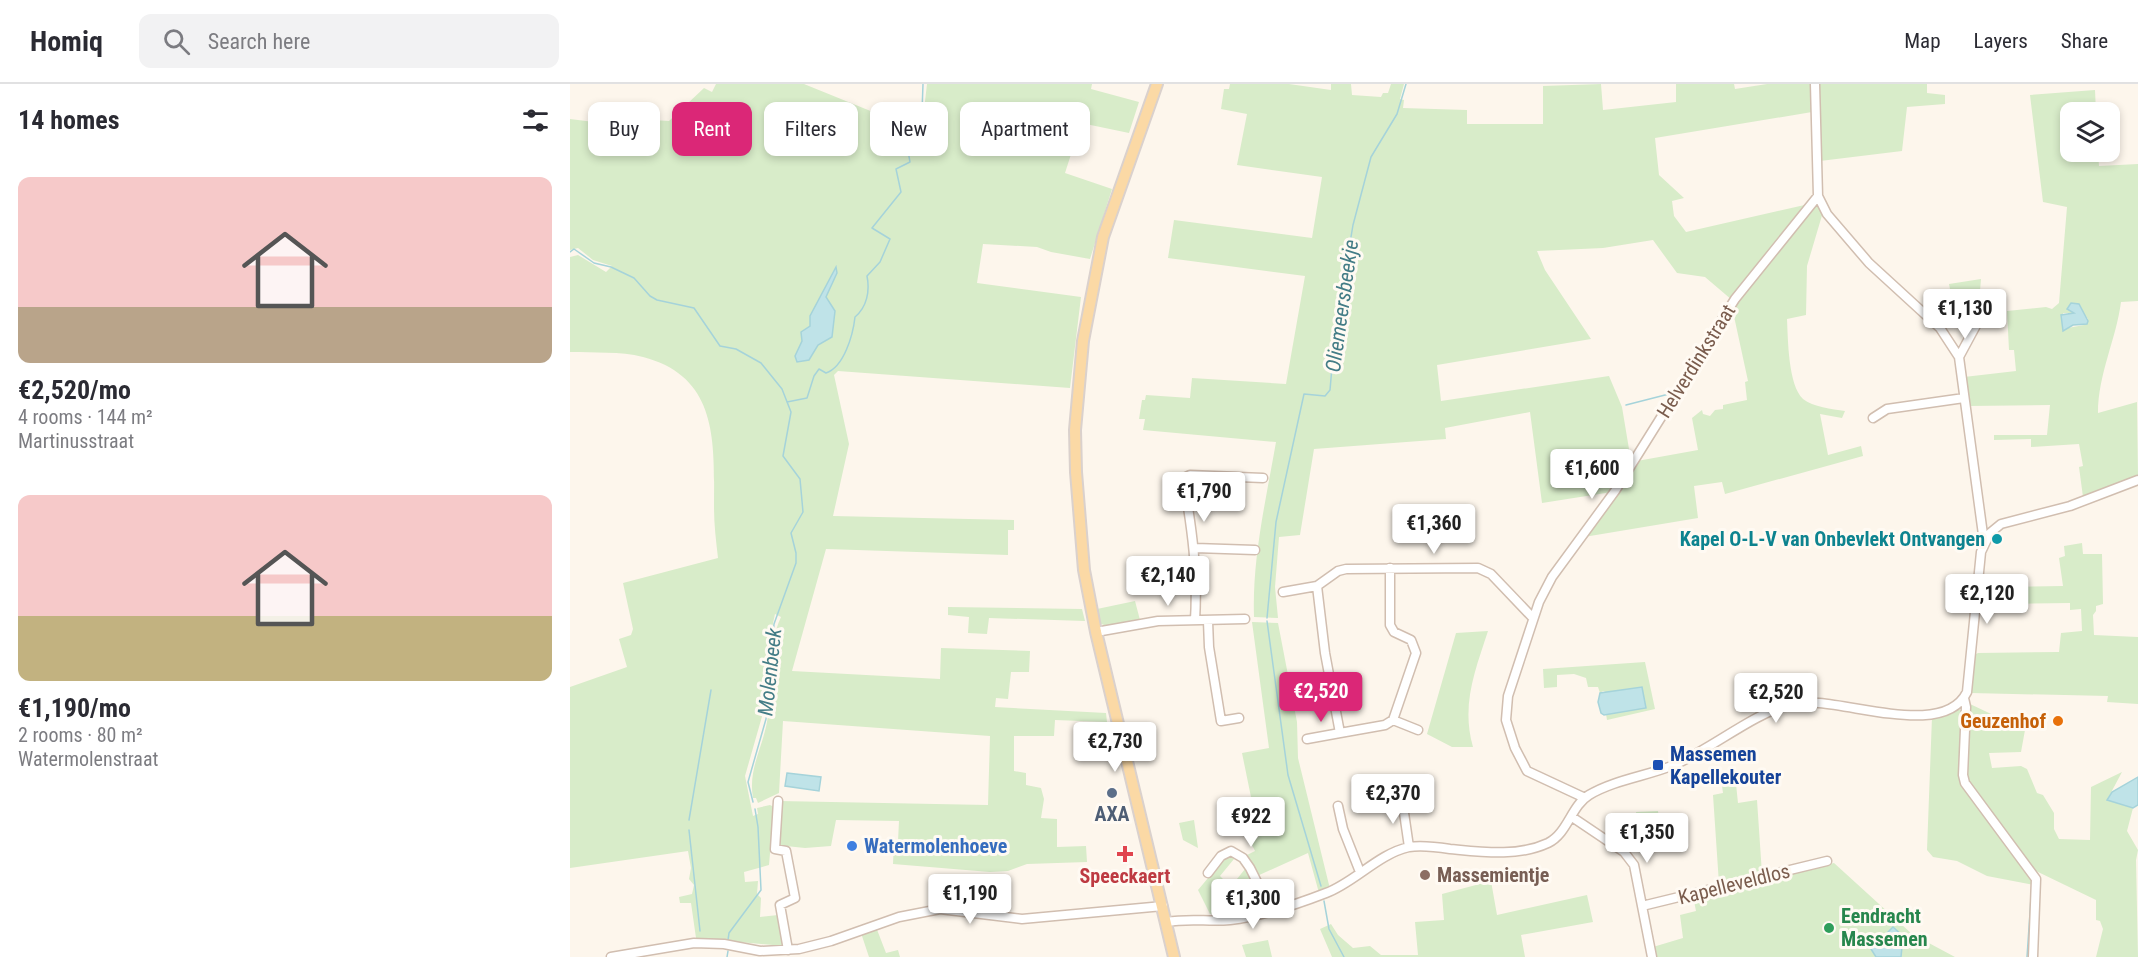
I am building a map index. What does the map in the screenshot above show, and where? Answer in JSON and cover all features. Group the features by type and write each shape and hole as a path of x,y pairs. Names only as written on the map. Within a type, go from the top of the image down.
{"main road":[{"path":"1156,84 1102,237 1083,341 1075,430 1084,570 1148,860 1163,906 1174,957"}],"street":[{"path":"1167,922 1199,918 1227,920 1272,912 1328,892 1360,872 1409,847 1493,853 1539,846 1558,836 1585,798 1598,790 1675,764 1774,710 1792,704 1811,702 1910,716 1934,713 1955,706 1964,698 1967,692 1984,542 1959,357 1940,328 1852,246 1827,214 1818,196 1815,84"},
{"name":"Helverdinkstraat","path":"1585,798 1527,771 1515,748 1506,720 1508,696 1543,591 1615,491 1735,299 1818,196"},
{"path":"1959,357 1980,318"},
{"path":"1873,418 1892,408 1964,399"},
{"path":"1196,620 1195,548 1184,483 1186,477 1190,475 1263,478"},
{"path":"1984,542 2001,524 2070,506 2138,480"},
{"path":"1195,548 1255,550"},
{"path":"1283,592 1317,586 1338,571 1390,568 1478,568 1491,574 1533,618"},
{"path":"1307,739 1385,725 1393,720 1416,653 1411,640 1394,632 1390,625 1390,568"},
{"path":"1317,586 1325,653 1340,733"},
{"path":"1096,632 1158,621 1245,619"},
{"path":"1208,621 1209,647 1221,721 1239,718"},
{"path":"1964,698 1966,707 1963,775 1965,783 2036,879 2033,957"},
{"path":"1393,720 1418,729"},
{"path":"1402,799 1409,847"},
{"path":"778,801 775,849 786,851 795,898 780,904 788,950"},
{"path":"1338,806 1343,829 1360,872"},
{"path":"1572,817 1624,852 1634,865 1652,957"},
{"path":"1208,873 1221,856 1231,852 1242,858 1272,912"},
{"name":"Kapelleveldlos","path":"1642,906 1827,861"},
{"path":"611,957 694,943 724,944 760,951 788,950 831,941 919,911 949,908 1022,919 1163,906"}],"green space":[{"path":"716,84 804,84 848,102 764,102 764,156 858,156 858,106 870,111 870,156 948,156 948,102 925,102 927,84 1092,84 1091,89 1139,102 1129,133 1090,125 1090,102 960,102 960,156 1070,156 1065,173 1112,189 1090,259 1037,247 983,244 977,283 1081,297 1070,388 838,371 834,375 849,444 833,516 1014,520 1014,530 1008,530 1008,555 826,549 792,671 940,679 941,648 1030,651 1029,672 1011,672 1008,699 996,698 995,707 1106,713 1107,722 1055,720 1054,736 1014,736 1014,771 1026,773 1026,785 1041,788 1044,799 1041,818 1057,819 1057,847 1086,846 1087,862 1027,864 1008,871 990,872 893,864 894,841 898,841 899,821 836,820 831,846 805,848 776,845 779,801 988,805 990,736 783,721 779,793 758,803 756,798 753,798 752,778 769,709 773,642 781,617 775,614 770,637 763,713 745,776 753,816 758,814 757,808 770,805 774,807 769,865 744,872 745,882 758,881 757,894 761,898 760,917 778,915 784,946 696,938 691,903 680,903 679,897 692,894 694,885 689,879 691,868 688,851 570,868 570,687 627,667 619,639 631,635 633,629 623,583 718,558 714,520 712,438 707,416 699,397 687,380 668,367 643,357 616,353 570,352 570,257 578,255 606,272 612,266 593,260 578,248 570,250 570,119 588,121 588,156 660,156 660,120 669,121 672,118 672,156 752,156 752,102 689,102 704,88 712,92"},
{"path":"1230,84 1289,84 1331,90 1331,84 1351,84 1352,95 1381,97 1383,93 1388,93 1391,84 1404,84 1400,99 1404,100 1403,108 1467,110 1467,124 1543,124 1543,86 1601,84 1603,110 1676,102 1676,84 1734,84 1735,89 1767,84 1812,84 1812,112 1655,138 1659,175 1684,198 1672,201 1674,216 1686,232 1809,204 1732,300 1705,277 1677,273 1653,240 1603,248 1537,251 1545,270 1591,339 1437,365 1441,401 1609,376 1622,407 1631,461 1612,492 1542,503 1530,412 1445,428 1446,439 1314,449 1300,535 1279,537 1275,587 1278,618 1254,617 1257,551 1276,442 1143,430 1145,419 1139,419 1142,400 1145,400 1146,395 1190,398 1192,378 1286,384 1305,276 1168,258 1174,220 1312,238 1322,177 1237,165 1247,114 1221,109 1224,89 1229,89"},
{"path":"1817,84 1927,84 1927,93 1945,95 1945,104 1907,107 1902,151 1820,161"},
{"path":"2095,90 2096,102 2060,102 2060,162 2099,162 2099,166 2138,164 2138,301 2121,302 2101,385 2098,413 2137,402 2138,475 2083,497 2079,467 2083,466 2079,444 2031,447 2031,439 1994,440 1994,435 2047,435 2050,405 1968,406 1964,377 2016,371 2014,350 2009,350 2007,311 2046,307 2052,309 2059,303 2067,207 2043,202 2030,95","holes":["2071,303 2076,303 2088,319 2084,325 2062,329 2063,313 2075,313 2067,309"]},
{"path":"1816,204 1819,204 1823,212 1807,266 1806,315 1787,319 1792,373 1798,392 1807,402 1845,411 1842,418 1820,414 1828,455 1861,446 1863,456 1725,494 1722,482 1694,486 1698,518 1584,537 1637,461 1698,450 1692,418 1702,410 1703,414 1710,416 1715,410 1723,409 1723,405 1747,400 1745,382 1748,381 1732,307"},
{"path":"1981,279 1978,314 1959,315 1956,310 1958,305 1972,303 1967,291 1954,298 1946,298 1946,290 1950,289 1949,284"},
{"path":"2082,543 2083,554 2102,554 2103,604 2096,606 2093,615 2094,635 2138,637 2138,704 2107,702 2108,696 1971,693 1974,655 1978,653 2059,652 2061,633 2082,631 2081,609 2070,610 2070,603 2008,604 2008,587 2063,586 2059,558 2065,556 2064,546"},
{"path":"1135,601 1140,620 1109,627 1099,623 1097,609"},
{"path":"948,607 1082,609 1085,621 989,618 987,634 968,633 969,617 948,615"},
{"path":"1252,622 1278,623 1297,722 1298,758 1330,889 1319,893 1308,853 1257,876 1247,855 1255,851 1251,843 1268,829 1251,797 1242,753 1269,748"},
{"path":"1488,631 1474,674 1469,702 1468,717 1473,747 1452,747 1427,734 1456,633"},
{"path":"1645,662 1655,709 1607,720 1606,714 1646,707 1603,691 1600,693 1598,687 1588,687 1586,678 1574,674 1557,675 1557,687 1544,688 1543,669"},
{"path":"1761,678 1768,708 1757,715 1738,682"},
{"path":"1970,704 2025,730 2021,752 1989,753 1992,768 2021,766 2027,769 2037,793 2043,795 2054,813 2054,829 2059,839 2090,840 2091,787 2122,772 2107,800 2133,808 2127,831 2138,850 2136,860 2138,957 2096,957 2103,929 2100,921 2096,920 2096,900 2036,871 1969,785 1966,777"},
{"path":"1957,708 1962,711 1959,772 2033,877 2034,885 1987,876 1957,861 1933,857 1927,850 1932,717"},
{"path":"1736,784 1738,803 1757,800 1762,874 1719,884 1713,795 1723,793 1722,786"},
{"path":"1658,811 1660,827 1668,827 1668,819 1677,817 1680,851 1671,852 1670,843 1641,847 1636,812"},
{"path":"1194,820 1198,848 1183,840 1179,823"},
{"path":"1228,854 1234,859 1220,876 1223,879 1221,884 1225,886 1228,884 1236,889 1242,883 1237,879 1245,869 1253,877 1265,903 1210,914 1198,890"},
{"path":"1834,863 1912,934 1955,957 1901,957 1903,936 1872,949 1876,957 1655,957 1653,947 1683,938 1680,915 1696,911 1693,896"},
{"path":"1491,881 1497,915 1587,895 1593,922 1521,935 1525,957 1332,957 1320,929 1331,924 1338,935 1353,948 1370,946 1381,955 1418,955 1415,922 1444,920 1442,894"},
{"path":"876,927 886,953 898,950 900,957 869,957 861,933"},
{"path":"1268,940 1272,957 1246,957 1242,945"}],"water":[{"path":"836,267 837,273 826,297 835,311 832,337 818,345 809,360 797,362 795,356 802,341 801,332 810,326 810,316"},
{"path":"2071,303 2079,304 2088,321 2087,324 2073,325 2063,331 2061,315 2074,313 2067,309"},
{"path":"1642,687 1646,708 1604,715 1601,713 1598,702 1600,693"},
{"path":"787,773 821,777 819,791 785,786"},
{"path":"2138,777 2138,805 2133,808 2107,800 2112,792"},
{"path":"1893,927 1903,936 1901,957 1876,957 1871,949"}],"waterway":[{"path":"787,402 807,398 814,376 819,369 826,373 832,370 843,357 855,317 867,298 867,276 880,262 890,239 872,228 901,192 896,169 910,162 906,140 922,112 923,84"},
{"name":"Oliemeersbeekje","path":"1267,618 1276,522 1304,394 1325,396 1330,390 1335,332 1353,225 1371,157 1397,114 1406,84"},
{"name":"Molenbeek","path":"570,252 574,249 594,263 611,267 634,278 650,296 657,300 694,308 720,346 736,349 761,363 782,389 791,412 783,456 800,479 803,512 791,533 796,563 774,624 766,719 748,782 753,802"},
{"path":"1626,405 1669,394"},
{"name":"Oliemeersbeekje","path":"1267,621 1288,775 1321,886"},
{"path":"689,820 711,690"},
{"name":"Molenbeek","path":"728,940 729,933 761,890 755,809"},
{"path":"689,830 700,931"},
{"path":"2027,957 2032,883"},
{"name":"Oliemeersbeekje","path":"1324,901 1329,929 1344,957"},
{"name":"Molenbeek","path":"727,957 728,951"}],"place":[{"name":"Kapel O-L-V van Onbevlekt Ontvangen","path":"1997,539"},
{"name":"Geuzenhof","path":"2058,721"},
{"name":"Massemen Kapellekouter","path":"1658,765"},
{"name":"AXA","path":"1112,793"},
{"name":"Watermolenhoeve","path":"852,846"},
{"name":"Speeckaert","path":"1125,854"},
{"name":"Massemientje","path":"1425,875"},
{"name":"Eendracht Massemen","path":"1829,928"}]}
